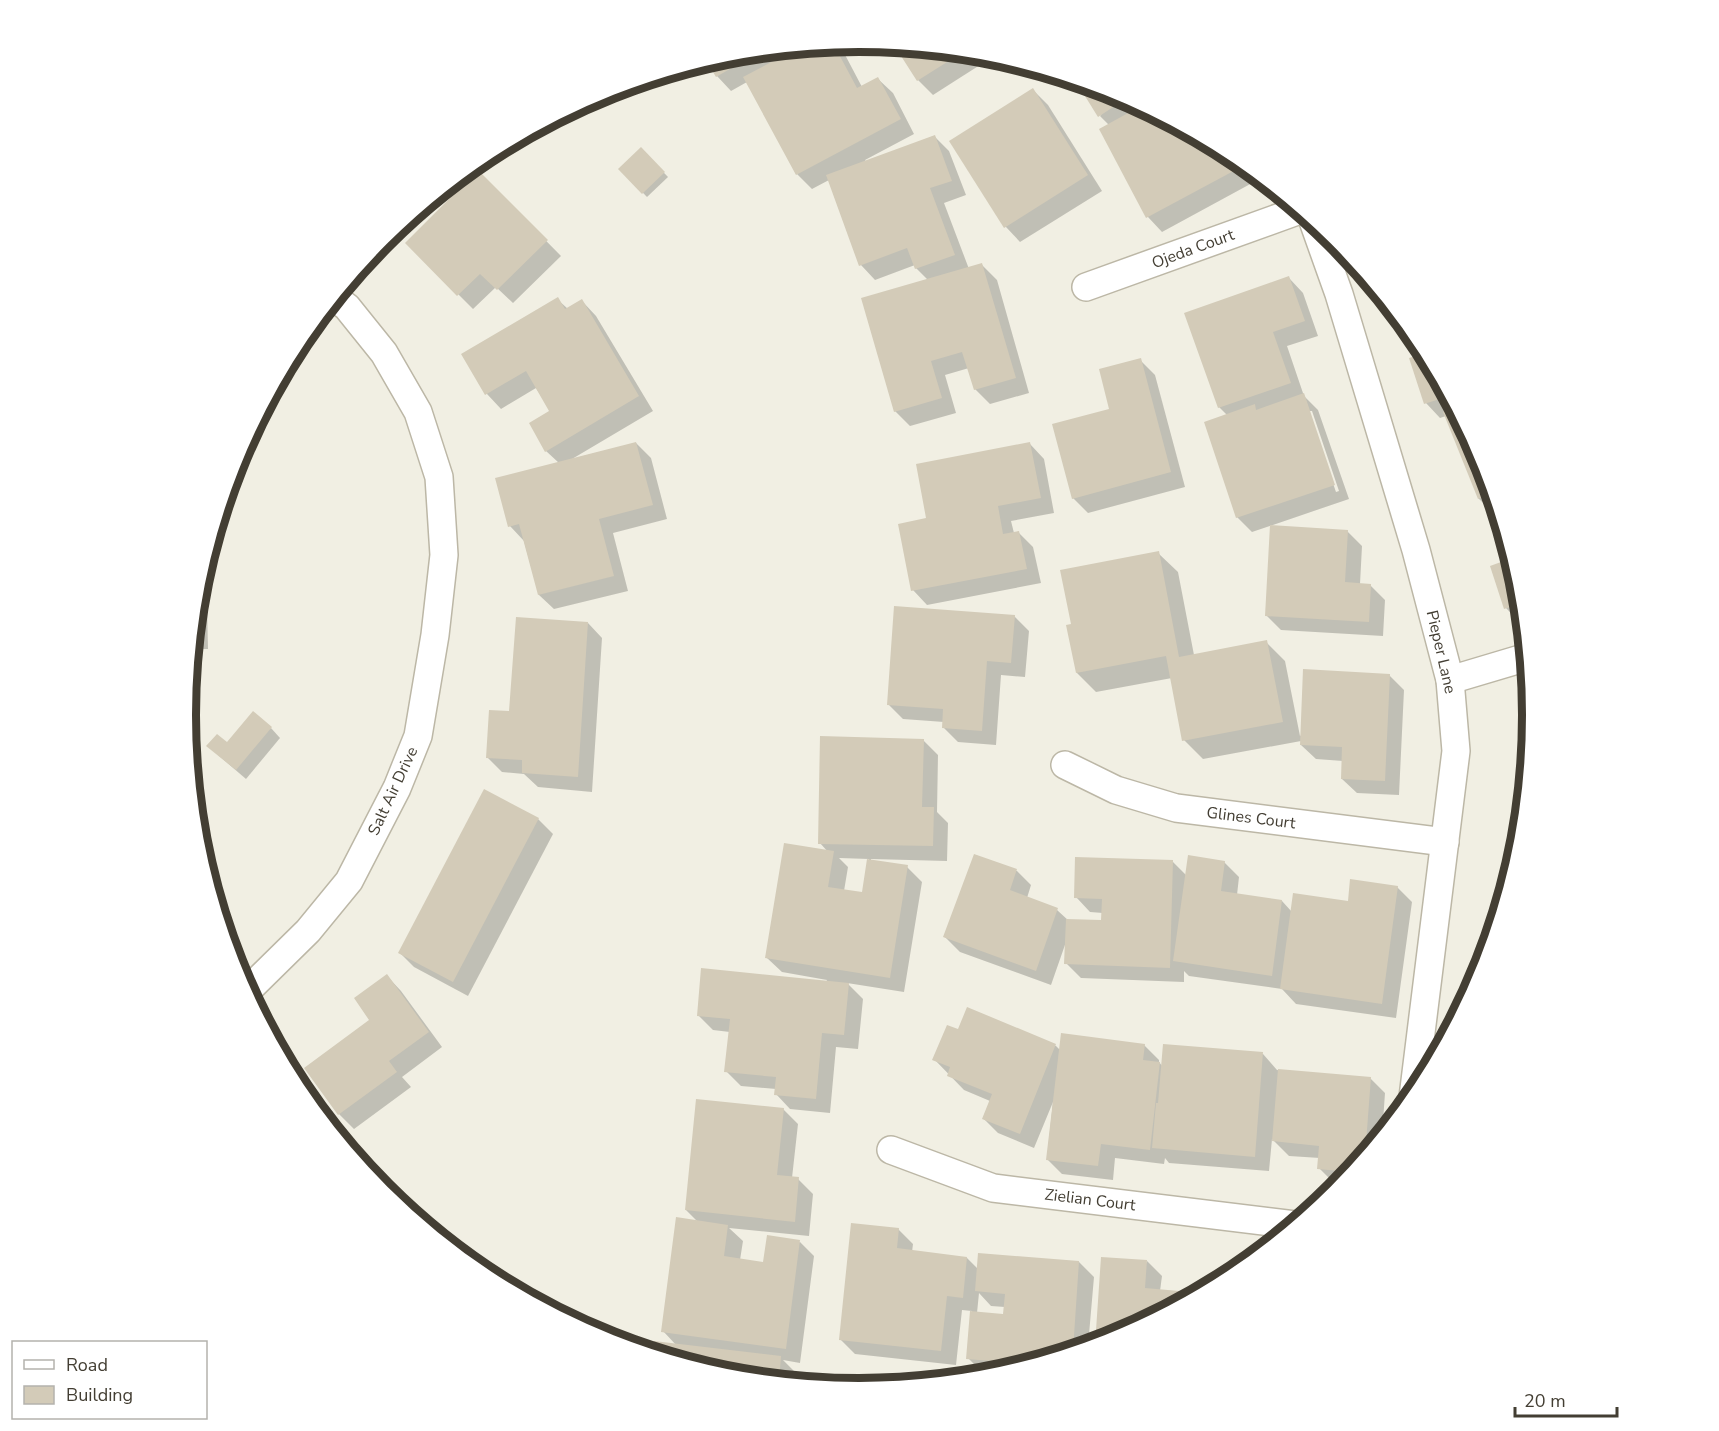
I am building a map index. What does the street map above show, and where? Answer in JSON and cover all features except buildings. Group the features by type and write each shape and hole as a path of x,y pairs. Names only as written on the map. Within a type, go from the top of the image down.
{"street":[{"name":"Ojeda Court","path":"1086,287 1292,213"},
{"name":"Pieper Lane","path":"1319,239 1339,294 1413,539 1450,680 1456,751 1416,1077"},
{"name":"Salt Air Drive","path":"254,984 308,931 349,881 397,788 418,736 435,635 444,555 439,477 418,412 407,392 384,353 341,303"},
{"path":"1450,680 1520,659"},
{"name":"Glines Court","path":"1065,765 1116,790 1176,808 1445,842"},
{"name":"Zielian Court","path":"891,1150 993,1188 1285,1224"}]}
